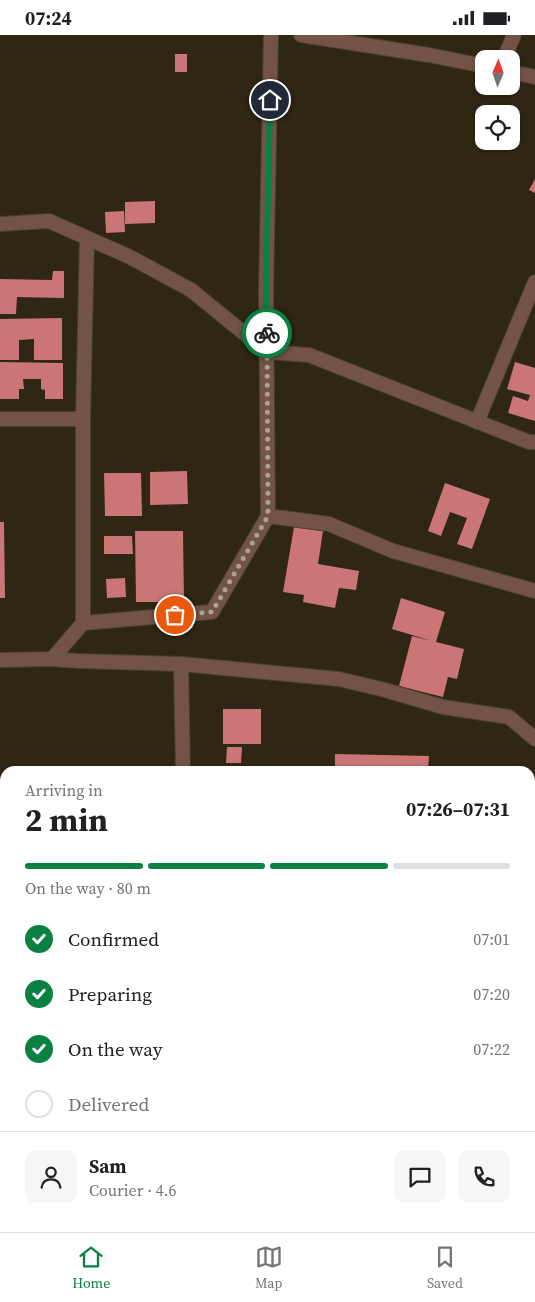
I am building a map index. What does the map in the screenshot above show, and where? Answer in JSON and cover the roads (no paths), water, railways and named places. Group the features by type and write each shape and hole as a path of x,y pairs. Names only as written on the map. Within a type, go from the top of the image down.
{"street":[{"path":"83,623 212,612 268,516 266,291 271,35"},
{"path":"301,35 429,55 475,65"},
{"path":"508,50 514,35"},
{"path":"520,73 535,77"},
{"path":"0,225 49,221 130,257 191,290 267,352 309,355 477,422 529,442 535,442"},
{"path":"52,659 83,623 83,419 87,238"},
{"path":"477,422 535,282"},
{"path":"0,419 83,419"},
{"path":"268,516 329,524 393,551 535,591"},
{"path":"0,660 52,659 181,664 339,679 443,707 509,717 535,739"},
{"path":"181,664 183,766"}]}
